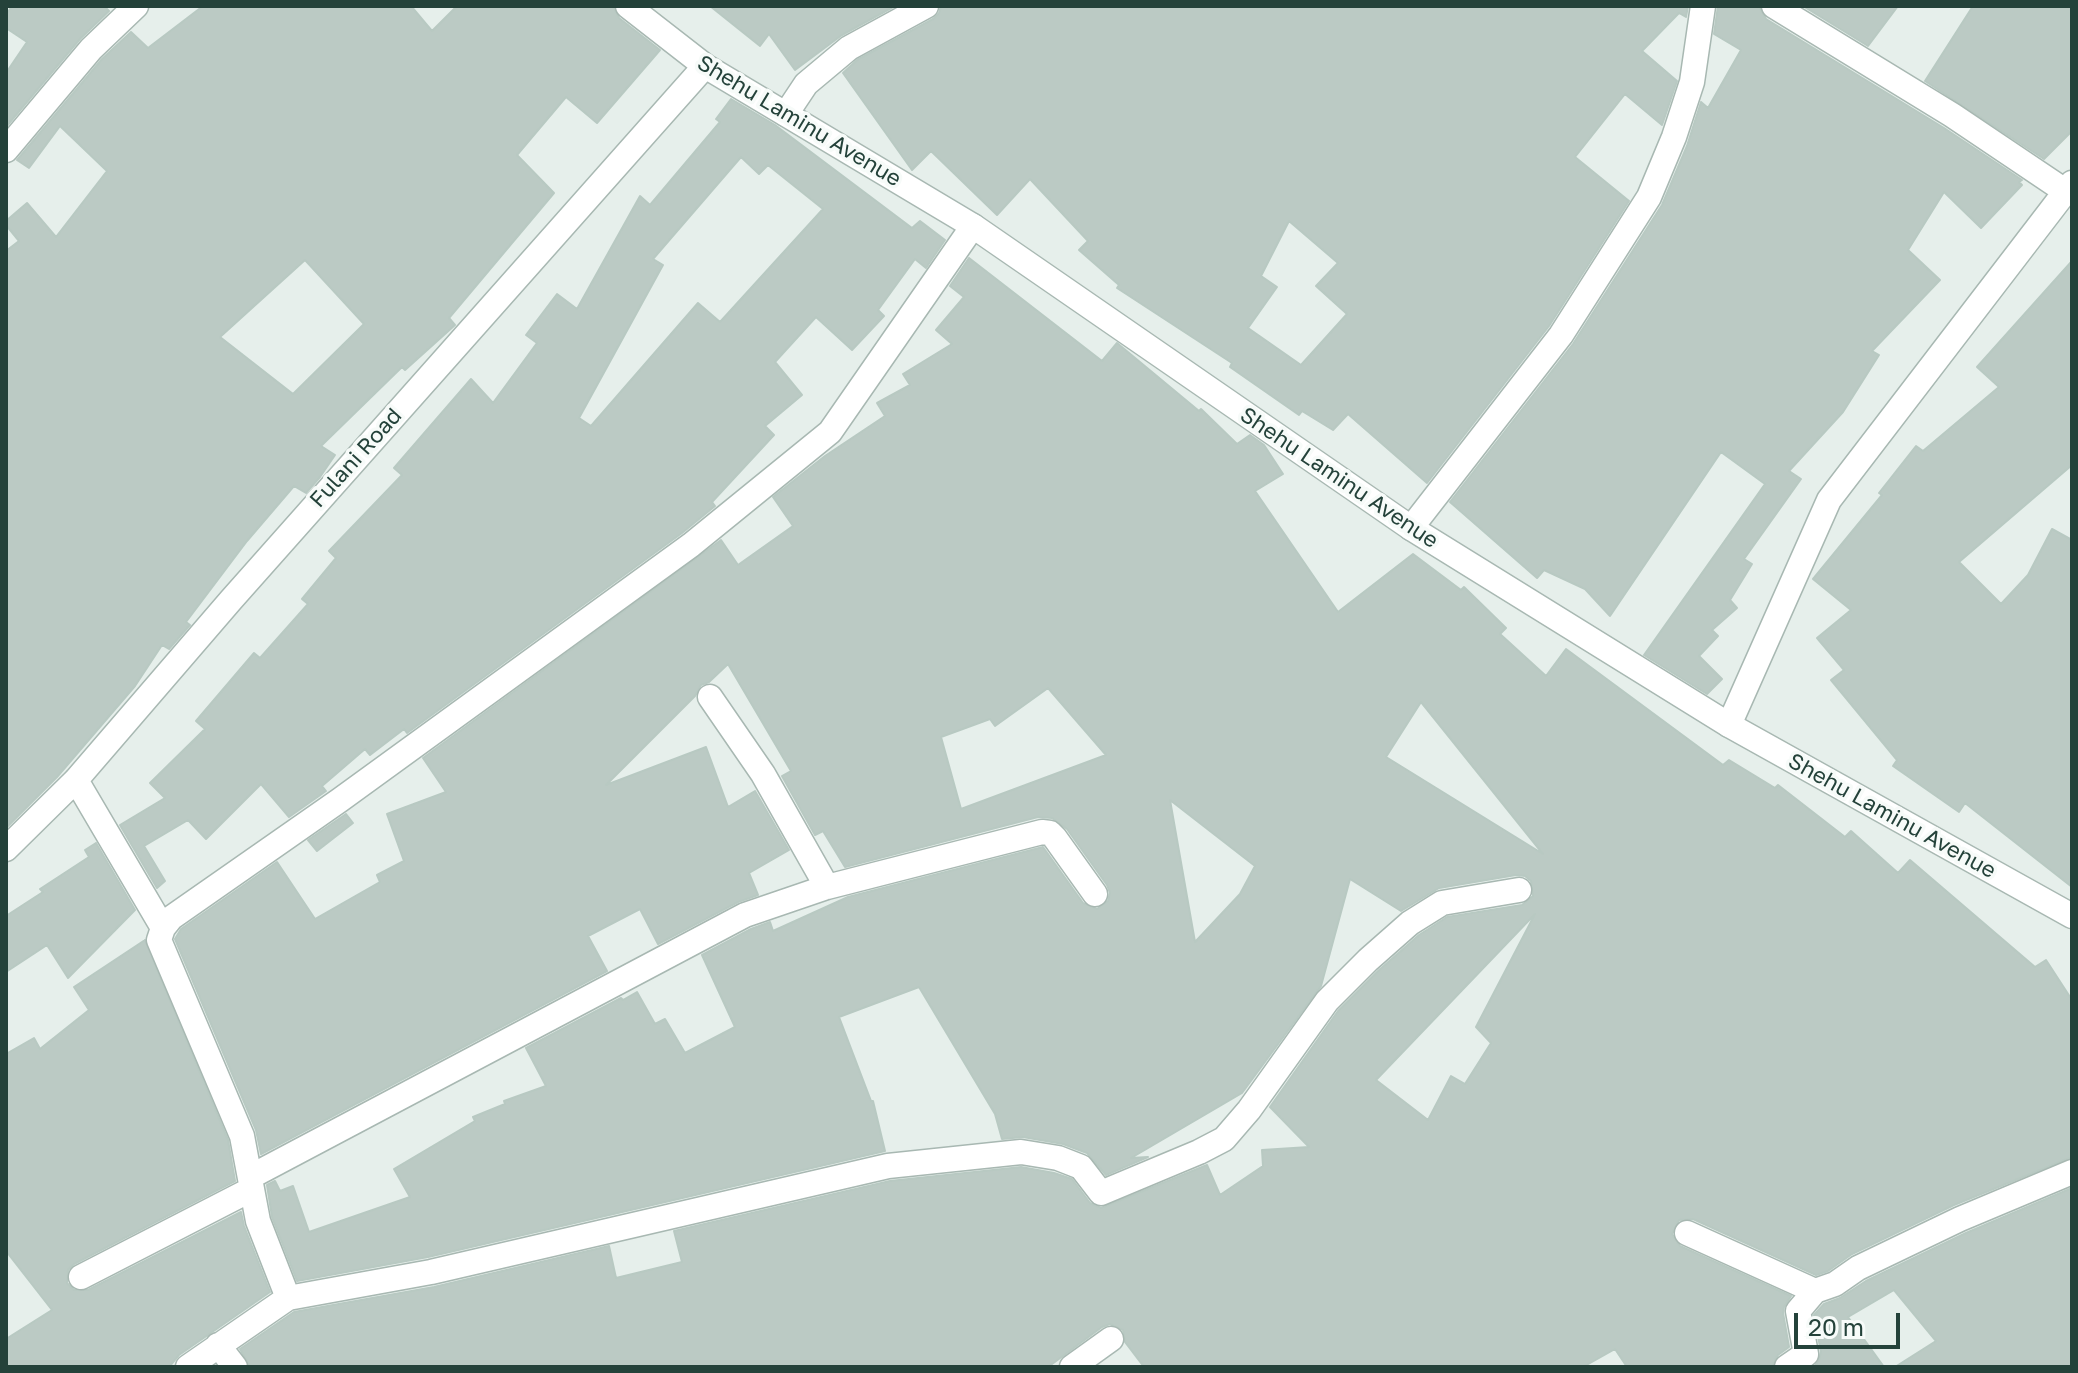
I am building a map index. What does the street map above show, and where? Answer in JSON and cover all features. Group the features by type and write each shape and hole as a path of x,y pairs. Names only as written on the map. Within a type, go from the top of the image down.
{"street":[{"path":"6,150 91,49 136,6"},
{"name":"Shehu Laminu Avenue","path":"628,6 705,66 973,226 1411,528 1729,725 2072,916"},
{"path":"786,114 806,84 849,48 926,6"},
{"path":"1411,528 1561,335 1649,197 1674,137 1692,82 1703,6"},
{"path":"1729,725 1829,500 2068,187 1774,6"},
{"name":"Fulani Road","path":"6,849 76,780 231,600 705,66"},
{"path":"288,1298 258,1221 242,1136 159,940 163,928 171,918 340,800 691,545 830,432 973,226"},
{"path":"710,697 763,774 827,887"},
{"path":"76,780 163,928"},
{"path":"81,1277 745,915 827,887 1042,832 1050,833 1055,838 1095,894"},
{"path":"188,1367 288,1298 431,1272 888,1166 1021,1152 1058,1158 1081,1167 1101,1193 1224,1139 1249,1110 1327,1001 1410,923 1442,903 1519,890"},
{"path":"1787,1367 1806,1354 1798,1311 1815,1291 1835,1284 1858,1268 1960,1219 2072,1172"},
{"path":"1687,1233 1815,1291"},
{"path":"1072,1367 1111,1339"},
{"path":"218,1345 235,1367"}],"building":[{"path":"12,6 104,6 109,11 80,39 6,127 6,73 27,42 6,28 6,15"},
{"path":"203,6 411,6 432,31 457,6 613,6 619,18 660,50 597,123 566,97 517,155 554,193 449,318 455,325 405,370 402,367 321,446 335,455 320,477 306,493 294,486 247,541 186,622 190,625 169,649 162,645 135,686 57,777 6,828 6,251 19,241 6,221 27,203 56,237 107,171 60,126 29,168 17,160 102,59 131,32 148,48","holes":["305,260 364,324 293,394 220,337"]},
{"path":"710,6 895,6 842,35 795,70 769,34 760,46"},
{"path":"941,6 1688,6 1686,17 1679,13 1642,51 1677,81 1662,125 1625,94 1575,157 1629,201 1549,326 1427,483 1348,414 1333,430 1302,411 1299,415 1230,367 1232,363 1117,288 1119,285 1079,250 1088,241 1030,179 997,215 931,151 912,170 843,73 857,60 939,13","holes":["1289,221 1338,263 1316,286 1347,314 1301,365 1248,328 1277,287 1261,276"]},
{"path":"1718,6 1759,6 1766,19 1944,128 2022,180 2019,182 2022,185 1981,228 1944,192 1908,250 1940,280 1872,351 1879,355 1843,412 1789,471 1801,479 1744,559 1752,564 1730,600 1737,608 1712,630 1718,636 1699,656 1722,679 1707,694 1644,655 1765,484 1721,452 1610,616 1585,589 1544,570 1537,578 1450,502 1573,344 1662,205 1687,146 1701,102 1708,108 1741,50 1714,34"},
{"path":"1803,6 1898,6 1868,46"},
{"path":"1973,6 2072,6 2072,131 2044,159 1925,81"},
{"path":"731,99 775,125 912,228 920,221 945,240 926,268 915,259 878,310 884,316 852,350 816,317 775,362 802,395 765,426 774,435 712,502 715,506 407,733 404,729 370,755 365,749 322,786 326,791 289,817 261,784 206,839 188,820 144,846 165,881 157,888 120,825 165,798 150,783 205,729 196,721 254,653 260,658 308,604 302,599 336,558 329,551 402,475 394,468 471,379 493,403 537,343 526,335 557,294 577,309 640,196 650,205 720,122 716,119","holes":["741,157 759,174 768,165 823,209 720,322 698,303 591,426 579,418 663,265 653,259"]},
{"path":"969,258 1102,361 1117,343 1199,411 1201,409 1237,444 1250,435 1264,445 1283,474 1255,491 1338,612 1413,554 1461,590 1464,587 1506,628 1500,634 1546,676 1566,649 1723,765 1729,760 1775,788 1778,785 1845,837 1851,831 1898,873 1910,860 2035,967 2046,960 2072,1000 2072,1157 1954,1205 1852,1254 1828,1271 1816,1275 1693,1219 1679,1220 1672,1234 1680,1246 1791,1296 1783,1313 1789,1347 1778,1355 1772,1367 1627,1367 1615,1349 1583,1367 1144,1367 1125,1342 1123,1330 1110,1324 1048,1367 250,1367 240,1349 294,1312 434,1287 609,1246 616,1278 682,1262 674,1231 890,1181 1021,1167 1072,1179 1090,1203 1101,1208 1207,1165 1220,1195 1263,1166 1262,1150 1309,1147 1270,1107 1338,1011 1378,971 1419,935 1447,917 1522,905 1533,896 1531,881 1525,876 1516,875 1439,888 1401,911 1350,879 1321,986 1242,1093 1131,1158 1148,1157 1106,1175 1087,1153 1063,1144 1023,1137 1002,1139 995,1114 919,987 839,1017 873,1101 885,1151 428,1257 297,1281 272,1217 267,1185 275,1181 280,1191 293,1186 309,1232 410,1197 394,1169 475,1121 473,1117 505,1104 504,1101 546,1086 526,1048 637,992 655,1024 665,1019 685,1053 735,1027 702,955 751,929 770,922 773,931 848,897 1043,847 1083,903 1097,909 1108,901 1110,893 1107,885 1067,829 1052,818 1038,817 845,867 823,831 815,835 782,776 791,771 728,664 709,682 701,685 695,696 606,785 706,747 728,807 755,791 789,850 749,873 758,895 738,902 658,944 640,909 588,936 607,971 261,1154 256,1130 175,939 181,929 277,862 315,919 380,882 377,875 404,861 387,814 446,792 423,758 721,540 738,565 793,526 773,497 825,456 885,416 877,403 910,385 903,374 952,344 936,330 964,297 950,286","holes":["1048,688 1106,755 961,809 941,737 990,719 995,726","1421,702 1543,854 1386,757","1170,800 1255,866 1240,894 1195,942","1535,914 1476,1027 1491,1043 1465,1084 1451,1076 1428,1120 1376,1080"]},
{"path":"2072,261 2072,465 1959,562 2001,604 2028,575 2052,529 2072,540 2072,887 1965,803 1959,812 1893,766 1897,760 1831,680 1844,670 1817,638 1851,610 1813,579 1882,495 1879,493 1916,446 1923,451 1999,387 1977,367"},
{"path":"346,814 353,823 317,851 308,840"},
{"path":"96,843 135,910 68,978 47,945 6,972 6,916 89,857 85,850"},
{"path":"145,940 228,1140 235,1181 74,1264 68,1270 67,1283 74,1290 88,1290 241,1212 270,1292 179,1355 169,1367 6,1367 6,1339 52,1310 6,1251 6,1054 34,1038 40,1049 89,1010 74,987"},
{"path":"2072,1188 2072,1367 1895,1367 1936,1341 1894,1290 1848,1317 1884,1367 1814,1367 1821,1352 1814,1315 1824,1304 1966,1233"}]}
